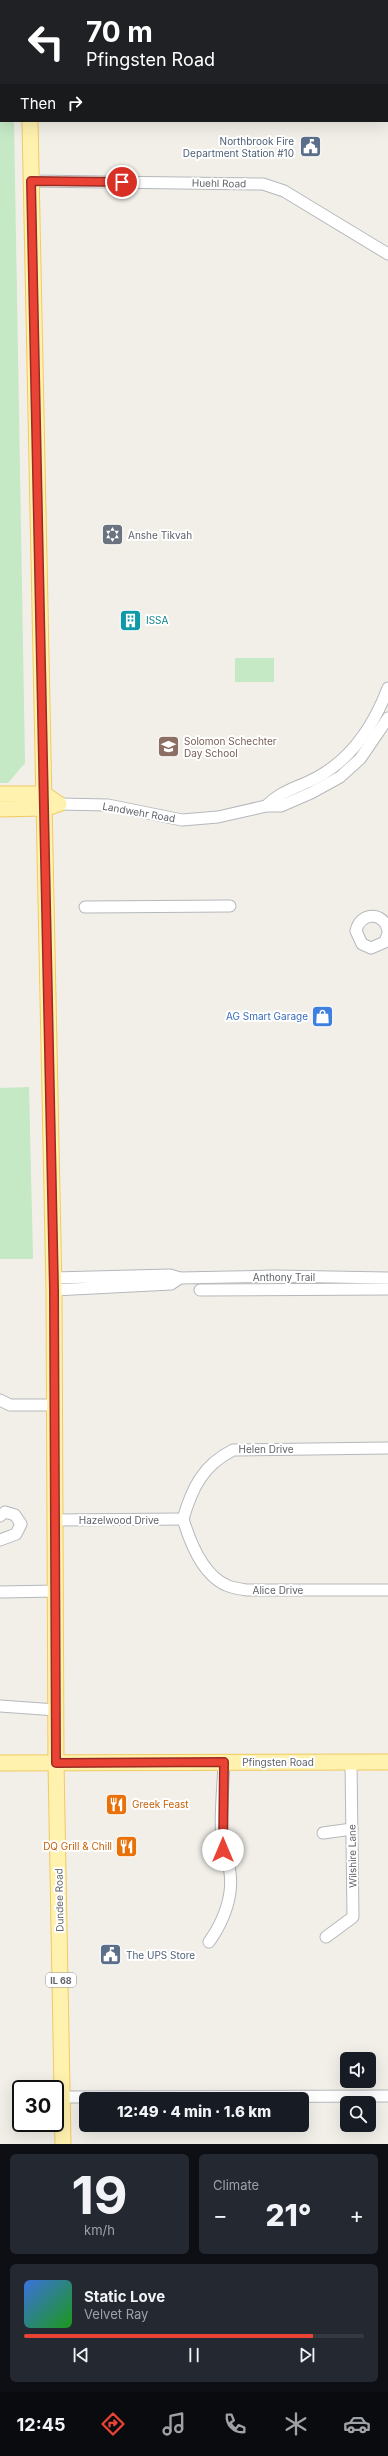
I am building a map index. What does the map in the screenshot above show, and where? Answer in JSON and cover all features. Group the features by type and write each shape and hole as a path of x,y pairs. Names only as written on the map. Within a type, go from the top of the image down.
{"main road":[{"name":"Dundee Road","path":"30,122 54,1284 56,1763 63,2080"},
{"path":"0,794 44,801"},
{"path":"0,809 44,801"},
{"name":"Landwehr Road","path":"44,801 59,804"},
{"name":"Pfingsten Road","path":"0,1763 388,1762"},
{"name":"Dundee Road","path":"63,2132 63,2144"}],"street":[{"name":"Huehl Road","path":"31,181 263,184 284,191 388,254"},
{"name":"Landwehr Road","path":"266,806 277,795 317,778 343,759 370,727 388,688"},
{"name":"Landwehr Road","path":"59,804 108,806 182,820 218,817 266,806 281,806 301,798 340,776 360,759 388,718"},
{"path":"84,907 230,906"},
{"name":"Anthony Trail","path":"54,1284 170,1275 180,1278 274,1276 388,1278"},
{"path":"274,1276 274,1290"},
{"name":"Anthony Trail","path":"200,1290 388,1289"},
{"path":"0,1400 10,1405 54,1405"},
{"name":"Helen Drive","path":"183,1519 190,1494 204,1472 219,1457 233,1450 388,1448"},
{"path":"0,1516 5,1512 15,1515 21,1524 16,1534 0,1540"},
{"name":"Hazelwood Drive","path":"56,1520 183,1519"},
{"name":"Alice Drive","path":"183,1519 191,1546 206,1568 225,1585 247,1590 388,1590"},
{"path":"0,1592 56,1591"},
{"path":"0,1706 29,1706 39,1710 56,1710"},
{"path":"210,1942 219,1928 227,1906 231,1886 229,1867 223,1850 224,1762"},
{"name":"Wilshire Lane","path":"326,1937 353,1917 350,1762"},
{"path":"323,1833 352,1829"},
{"path":"64,2096 388,2096"}],"green space":[{"path":"0,122 14,122 25,763 8,783 0,783"},
{"path":"235,658 274,658 274,682 235,682"},
{"path":"29,1087 33,1259 0,1259 0,1088"}],"place":[{"name":"Northbrook Fire Department Station #10","path":"310,147"},
{"name":"Anshe Tikvah","path":"113,535"},
{"name":"ISSA","path":"130,620"},
{"name":"Solomon Schechter Day School","path":"169,747"},
{"name":"AG Smart Garage","path":"323,1016"},
{"name":"Greek Feast","path":"116,1804"},
{"name":"DQ Grill & Chill","path":"127,1846"},
{"name":"The UPS Store","path":"110,1955"}],"route":[{"path":"122,182 31,181 54,1290 56,1763 224,1762 223,1850"}]}
